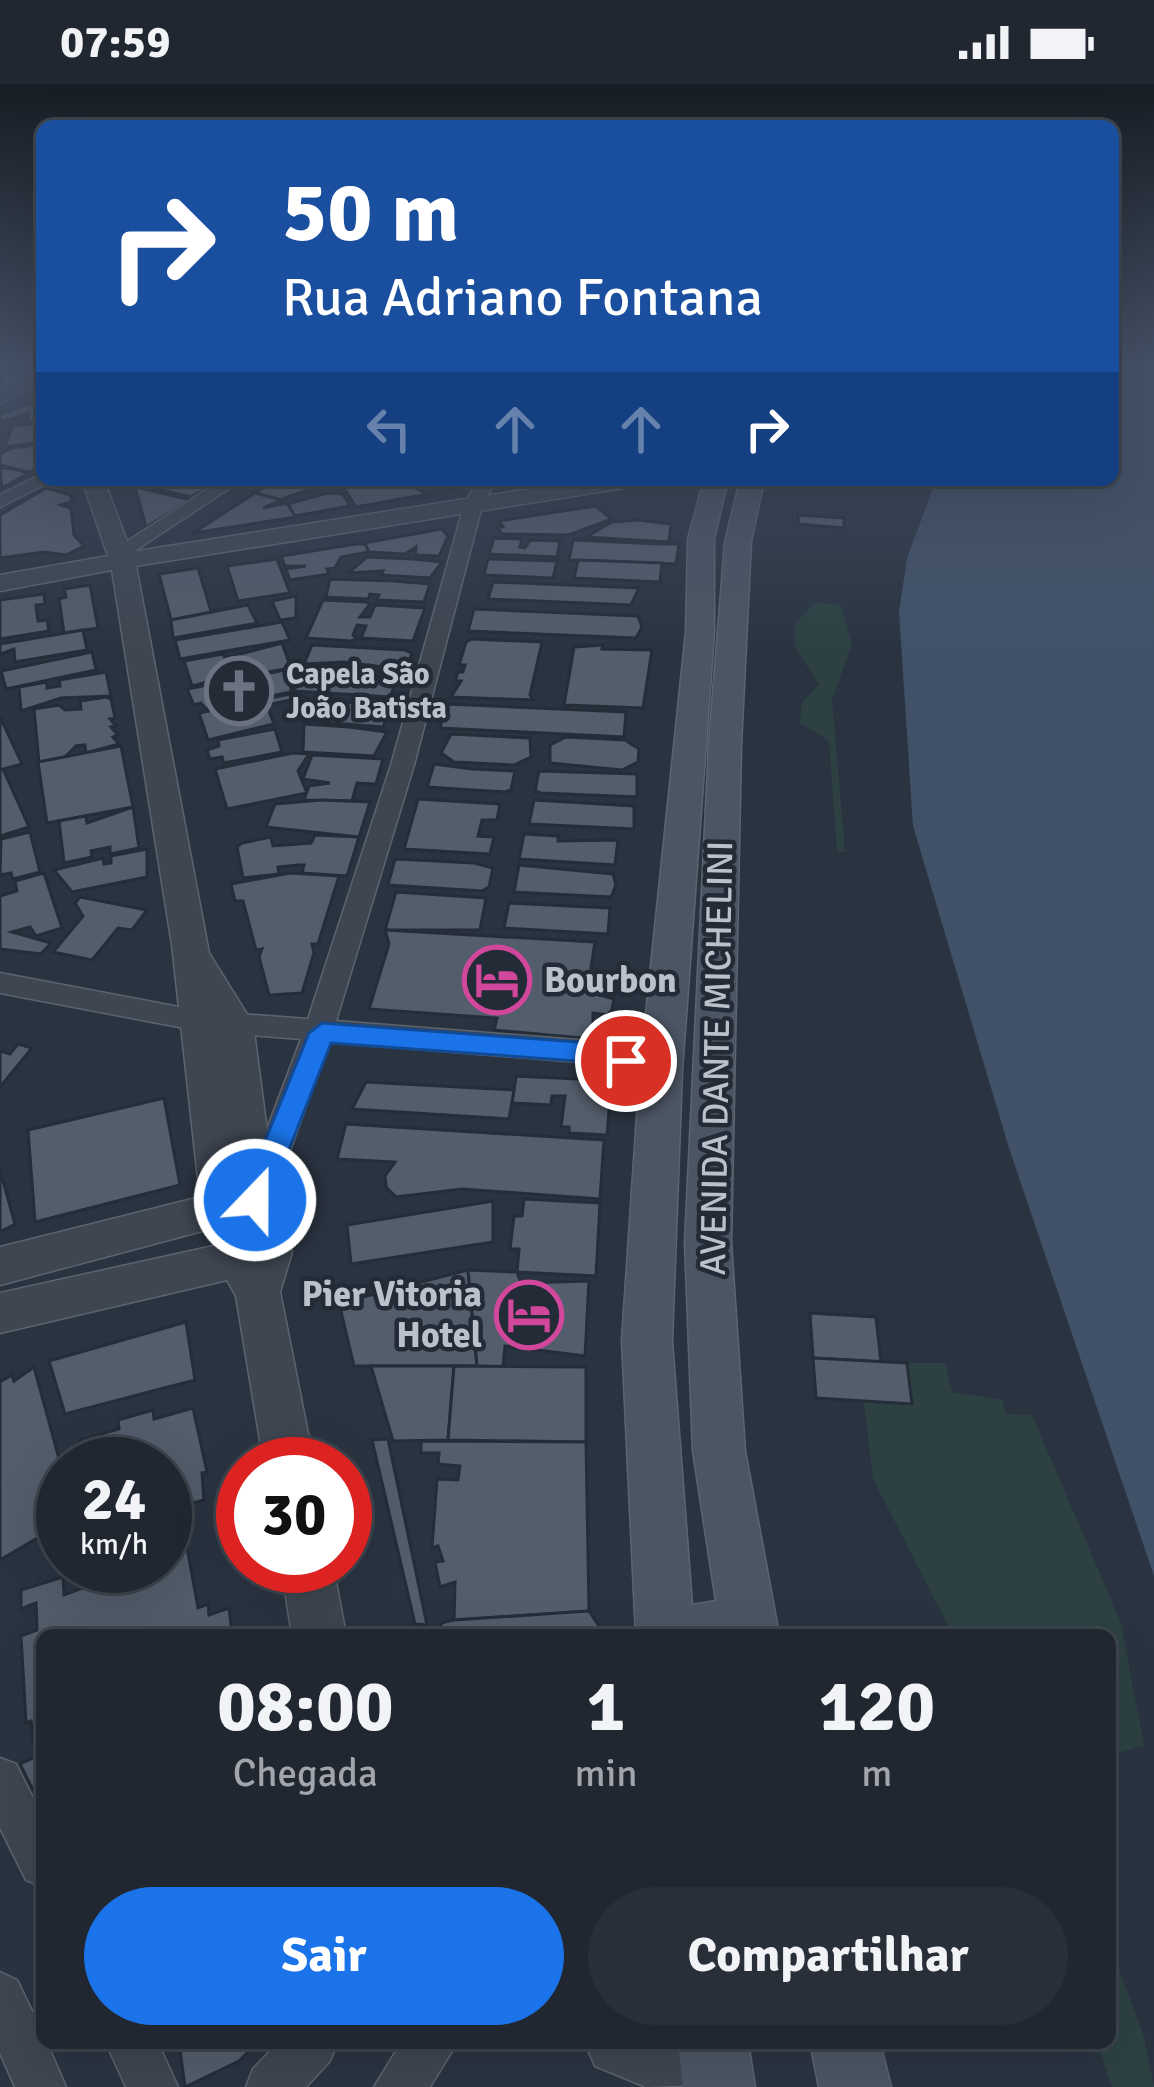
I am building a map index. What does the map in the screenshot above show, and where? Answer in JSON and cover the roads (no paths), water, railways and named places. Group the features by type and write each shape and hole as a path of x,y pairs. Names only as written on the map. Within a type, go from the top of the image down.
{"main road":[{"name":"AVENIDA DANTE MICHELINI","path":"665,1629 647,1341 661,1071 699,653 701,539 709,486"},
{"name":"AVENIDA DANTE MICHELINI","path":"749,1629 719,1451 708,1241 725,745 738,542 751,486"},
{"path":"846,2049 855,2087"}],"street":[{"path":"0,502 36,481"},
{"path":"94,486 130,610 190,945 217,1023 239,1205 255,1268 284,1437"},
{"path":"0,573 112,560 164,538 226,486"},
{"path":"0,583 481,491 549,486"},
{"path":"0,1266 239,1205 322,1033 422,705 481,491"},
{"path":"164,538 259,536"},
{"path":"0,983 217,1023 591,1052 661,1071"},
{"path":"0,1313 255,1268"},
{"path":"312,1593 318,1629"},
{"path":"0,1780 36,1852"},
{"path":"0,1997 41,2087"},
{"path":"134,2049 152,2087"},
{"path":"271,2087 306,2049"},
{"path":"399,2087 428,2049"},
{"path":"636,2049 720,2075"}],"water":[{"path":"1119,459 1154,459 1154,1576 1009,1148 913,826 899,612 907,558 934,486 1119,486"}],"place":[{"name":"Capela São João Batista","path":"239,691"},
{"name":"Bourbon","path":"497,980"},
{"name":"Pier Vitoria Hotel","path":"529,1315"}]}
